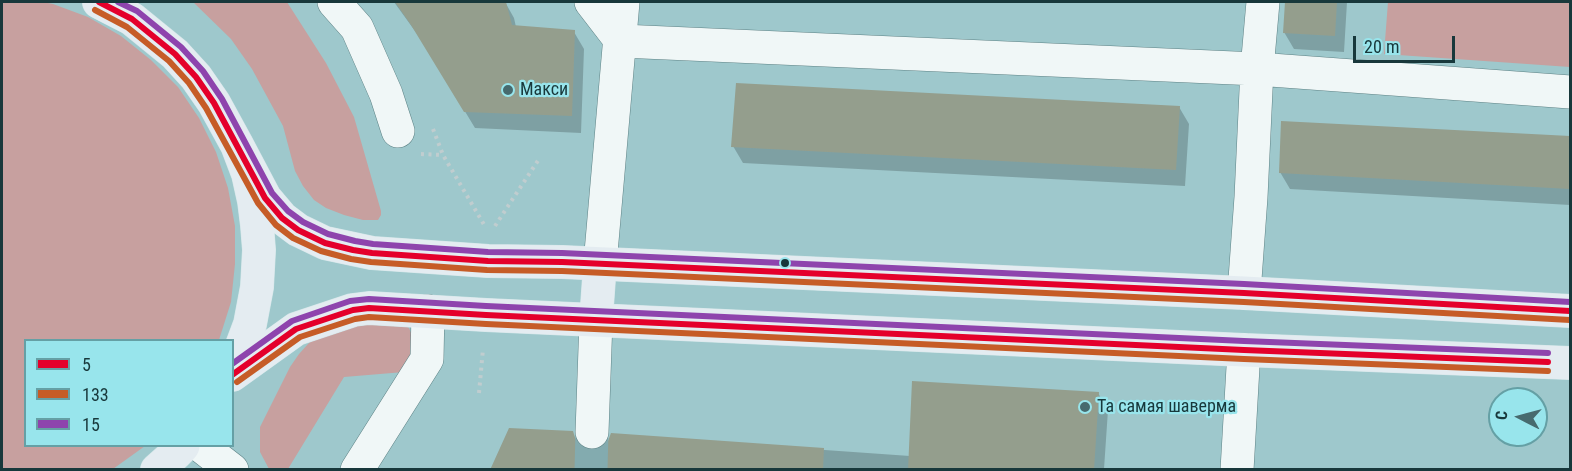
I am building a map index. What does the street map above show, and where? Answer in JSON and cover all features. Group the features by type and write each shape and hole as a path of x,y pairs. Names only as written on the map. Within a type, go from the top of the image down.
{"main road":[{"path":"99,2 132,19 175,54 196,77 214,102 265,198 282,218 298,230 326,243 372,254 488,261 1244,293 1570,311"},
{"path":"234,368 250,324 257,287 259,250 254,201 248,174 237,145"},
{"path":"596,320 600,264"},
{"path":"234,373 296,329 344,313 369,308 1244,350 1570,363"}],"street":[{"path":"334,2 357,28 386,94 398,131"},
{"path":"591,2 621,41 1257,69 1570,92"},
{"path":"600,264 623,2"},
{"path":"1244,293 1263,2"},
{"path":"357,470 427,359 428,311"},
{"path":"592,432 596,320"},
{"path":"1237,470 1244,350"},
{"path":"177,457 232,470"}],"path":[{"path":"443,155 490,234 539,159"},
{"path":"479,393 483,341"}],"shaded area":[{"path":"2,2 43,2 88,17 121,36 151,60 178,87 199,118 216,152 228,188 235,226 235,264 231,302 219,339 24,339 24,447 144,447 113,469 2,469"},
{"path":"193,2 287,2 326,63 354,117 381,211 378,220 363,220 344,215 314,200 295,171 283,126 252,69 231,39"},
{"path":"1388,2 1570,2 1570,67 1384,54"},
{"path":"402,323 409,328 418,349 404,372 344,377 288,469 269,469 260,452 260,427 290,367 308,344 323,331 339,325"}],"building":[{"path":"395,2 506,2 512,25 575,30 572,116 464,112"},
{"path":"1285,2 1337,2 1335,36 1283,33"},
{"path":"736,83 1180,106 1176,170 731,147"},
{"path":"1281,121 1570,136 1570,189 1279,173"},
{"path":"912,381 1099,392 1094,470 908,470"},
{"path":"509,428 573,431 576,441 582,448 591,451 601,448 608,441 611,433 824,448 823,470 490,470"}],"tunnel":[{"path":"591,470 592,432"}],"transit line":[{"name":"5","path":"99,2 132,19 175,54 196,77 214,103 265,198 282,218 298,230 325,243 353,250 488,261 562,262 1244,293 1570,311"},
{"name":"15","path":"118,2 137,11 181,47 203,71 222,99 272,193 288,211 303,222 328,234 355,241 488,252 562,253 1244,284 1570,302"},
{"name":"133","path":"95,10 127,27 169,61 189,83 206,108 258,203 276,225 293,238 321,251 351,259 487,270 562,271 1244,302 1570,320"},
{"name":"15","path":"234,363 292,321 350,301 369,299 1244,341 1548,353"},
{"name":"5","path":"234,374 296,329 353,310 369,308 1244,350 1548,362"},
{"name":"133","path":"237,382 300,337 355,319 369,317 1244,359 1548,371"}],"place":[{"name":"Макси","path":"508,90"},
{"name":"Та самая шаверма","path":"1085,407"}]}
